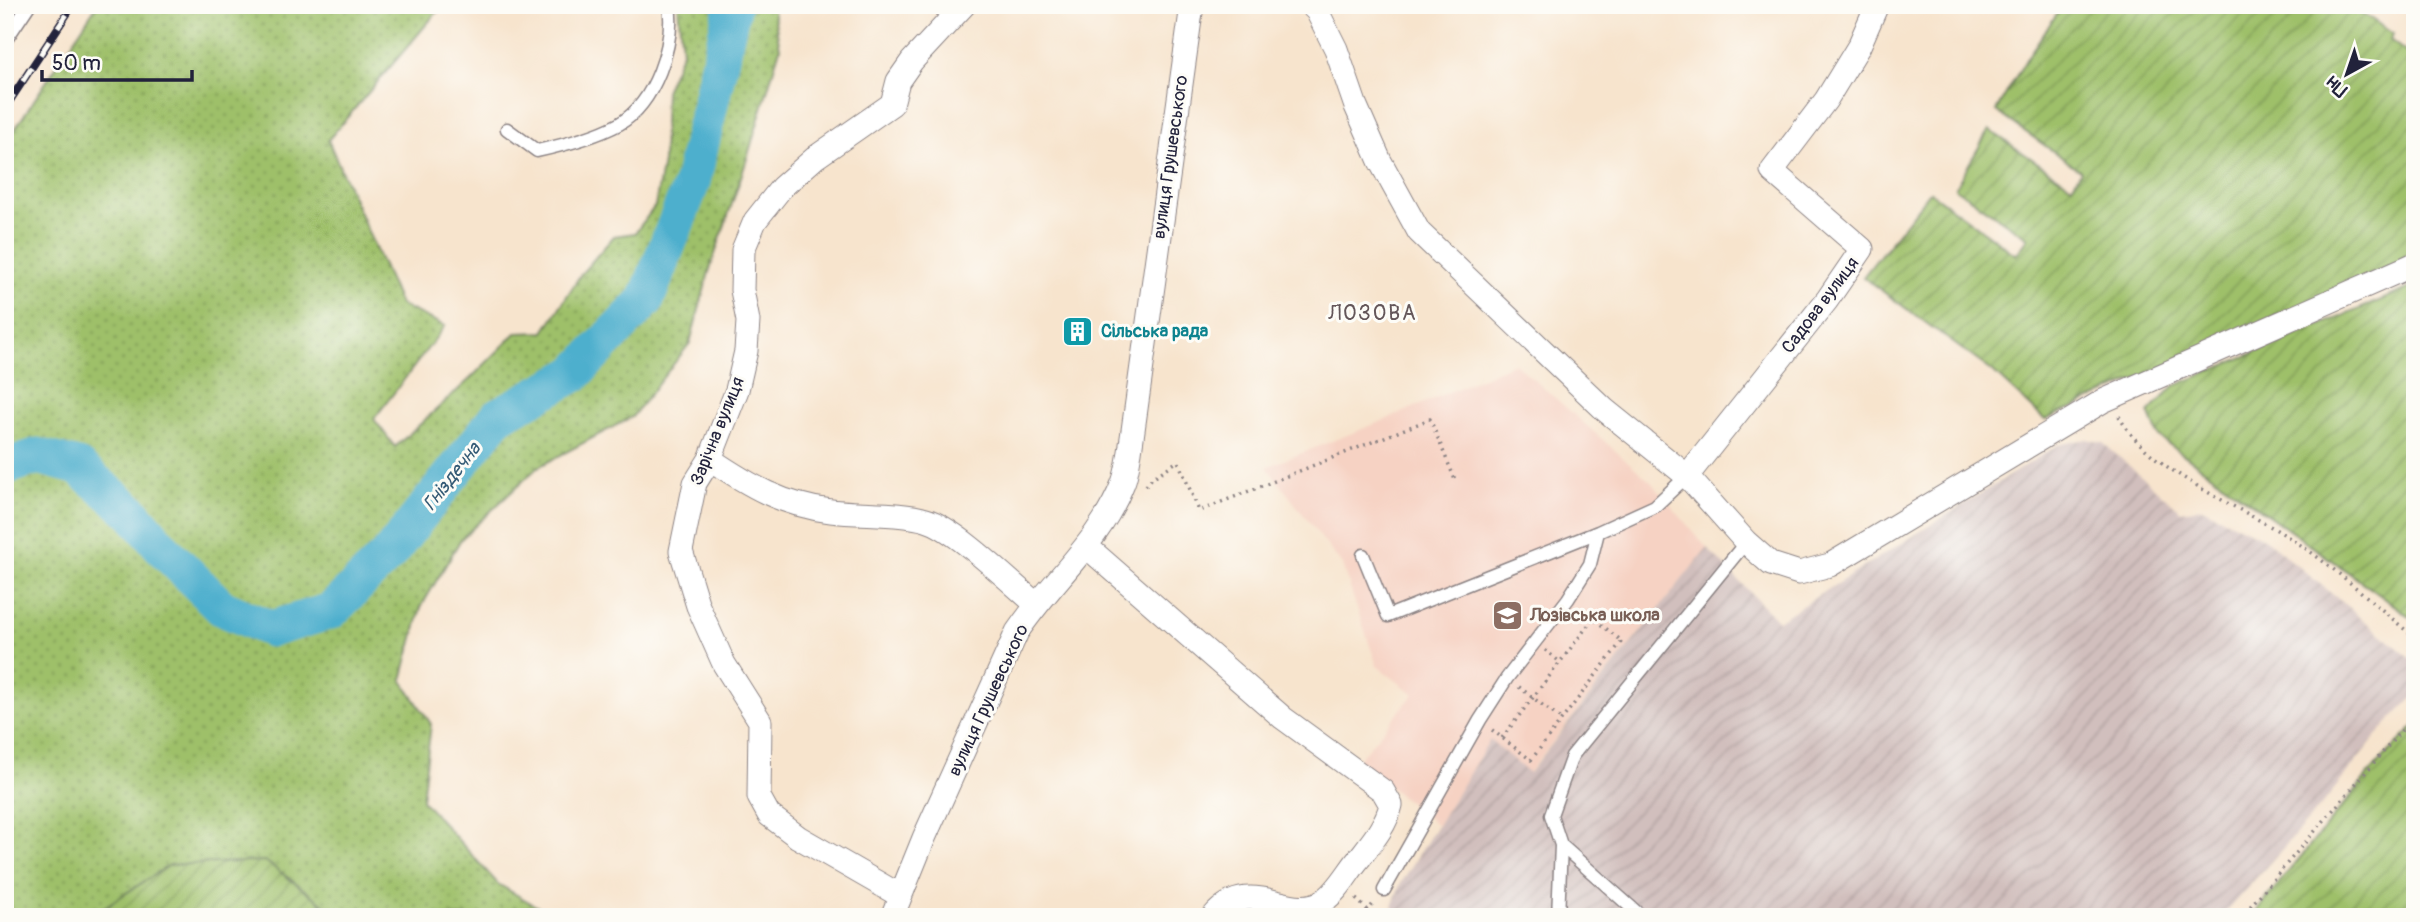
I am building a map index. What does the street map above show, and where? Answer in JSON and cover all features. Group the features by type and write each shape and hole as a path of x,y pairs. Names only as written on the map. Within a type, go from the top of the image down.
{"street":[{"name":"Зарічна вулиця","path":"896,907 892,891 798,837 769,815 759,797 760,721 724,664 698,606 681,551 695,483 710,458 737,390 746,351 748,321 742,289 743,250 755,220 782,187 816,157 892,104 898,81 912,61 964,5"},
{"name":"вулиця Грушевського","path":"896,907 1017,632 1036,604 1086,546 1109,513 1124,481 1192,5"},
{"name":"Садова вулиця","path":"1687,476 1827,300 1862,249 1772,171 1826,100 1859,46 1877,5"},
{"path":"1316,7 1336,49 1355,104 1380,161 1419,232 1605,410 1687,476 1746,542 1771,564 1799,573 1830,565 2110,398 2415,264"},
{"path":"710,458 779,500 829,511 926,520 946,529 1036,604"},
{"path":"1086,546 1283,718 1383,791 1391,805 1388,818 1373,840 1324,901 1297,906 1269,899 1245,898 1228,903 1213,917"}],"lane":[{"path":"5,41 29,5"},
{"path":"507,129 537,152 619,123 633,112 649,91 661,68 669,41 669,5"},
{"path":"1363,555 1388,616 1598,532 1655,506 1687,476"},
{"path":"1384,890 1480,720 1507,678 1568,599 1590,564 1598,532"},
{"path":"1558,917 1561,845 1551,815 1572,757 1746,542"},
{"path":"1561,845 1642,917"}],"path":[{"path":"2110,398 2128,433 2160,462 2301,545 2415,638"},
{"path":"1178,461 1199,511 1430,419 1456,482"},
{"path":"1568,599 1622,641 1531,760 1502,738 1593,619"},
{"path":"1507,678 1562,720"},
{"path":"2241,917 2415,715"}],"shaded area":[{"name":"Лозівська школа","path":"1515,363 1650,481 1707,548 1528,773 1490,741 1437,825 1357,761 1414,694 1377,666 1342,565 1267,467 1390,418"},
{"path":"2087,439 2103,443 2181,511 2202,508 2265,539 2415,662 2415,695 2384,727 2319,808 2221,917 1402,917 1392,907 1400,885 1490,740 1529,773 1707,548 1778,621 2058,445"}],"green space":[{"path":"97,5 443,5 328,140 400,305 445,326 374,419 395,447 516,333 544,332 581,274 614,236 635,233 655,206 663,162 665,91 682,52 678,5 772,5 780,48 709,272 690,343 632,417 538,467 461,539 421,607 402,680 431,724 422,800 498,884 555,917 341,917 265,861 170,865 89,917 5,917 5,144"},
{"path":"2063,5 2351,5 2393,34 2390,40 2415,59 2415,255 2045,420 1992,371 1863,277 1930,192 2016,255 2028,238 1955,188 1989,130 2072,186 2081,171 1996,111 2028,56"},
{"path":"2415,286 2415,620 2159,437 2149,413 2174,386"},
{"path":"2415,726 2415,917 2251,917 2380,761"},
{"path":"265,861 341,917 89,917 170,865"}],"waterway":[{"name":"Гніздечна","path":"5,467 38,456 78,467 131,511 165,551 222,608 271,629 331,611 390,553 498,416 575,374 646,300 692,182 733,5"}],"railway":[{"path":"5,108 73,5"}],"place":[{"name":"Сільська рада","path":"1078,331"},
{"name":"Лозівська школа","path":"1507,615"}],"district":[{"name":"ЛОЗОВА","path":"1373,313"}]}
